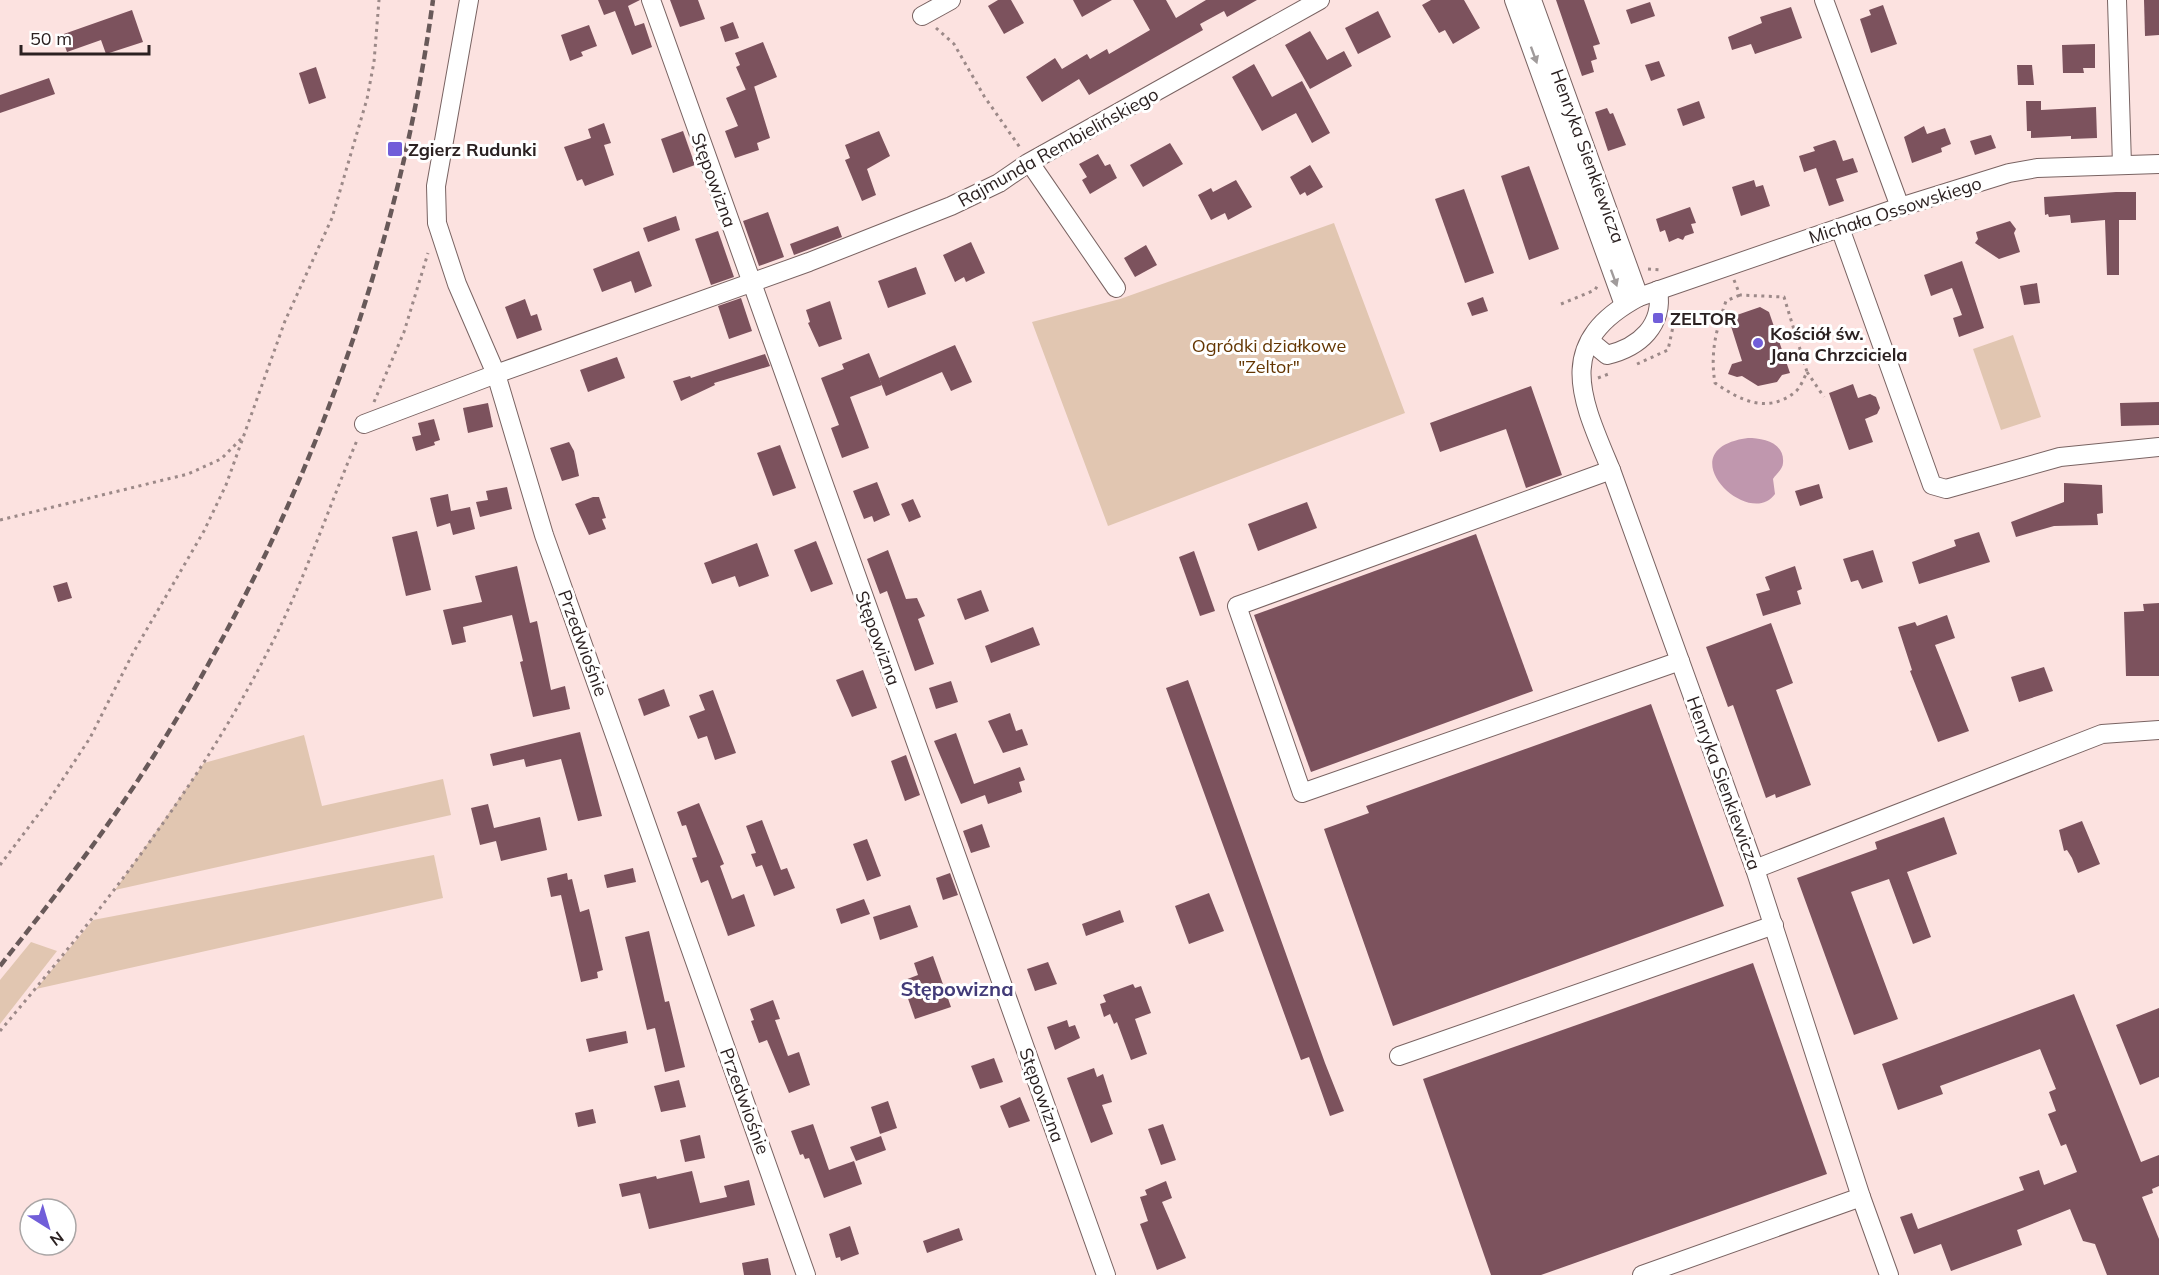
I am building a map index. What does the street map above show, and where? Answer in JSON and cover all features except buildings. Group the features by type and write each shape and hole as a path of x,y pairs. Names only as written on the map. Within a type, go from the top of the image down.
{"street":[{"name":"Przedwiośnie","path":"469,0 437,175 437,223 457,284 496,374 544,535 806,1275"},
{"name":"Stępowizna","path":"651,0 1106,1275"},
{"path":"922,16 951,0"},
{"name":"Rajmunda Rembielińskiego","path":"364,424 496,374 809,262 951,206 999,183 1294,6 1320,0"},
{"name":"Henryka Sienkiewicza","path":"1514,0 1631,301"},
{"name":"Henryka Sienkiewicza","path":"1532,0 1631,301"},
{"path":"1824,0 1900,207"},
{"path":"2117,0 2122,165"},
{"path":"1030,163 1116,288"},
{"name":"Michała Ossowskiego","path":"1631,301 1900,207 2009,173 2037,168 2159,164"},
{"path":"1840,228 1932,485 1946,489 2060,457 2159,447"},
{"path":"1590,341 1607,354 1617,352 1645,335 1658,318 1661,307 1658,290"},
{"name":"Henryka Sienkiewicza","path":"1631,301 1604,320 1590,341 1580,370 1581,389 1588,414 1611,470 1755,869 1861,1197 1890,1275"},
{"path":"1611,470 1237,606 1302,793 1680,661"},
{"path":"1755,869 2022,763 2102,734 2159,730"},
{"path":"1399,1056 1774,925"},
{"path":"1642,1275 1861,1197"}],"path":[{"path":"0,864 47,803 90,738 133,653 204,531 226,485 285,321 335,209 367,99 374,62 379,0"},
{"path":"922,16 954,44 984,96 1030,163"},
{"path":"0,1031 93,920 185,791 225,729 269,650 292,601 404,332 437,223"},
{"path":"1733,276 1740,295"},
{"path":"1807,372 1796,392 1768,404 1742,401 1715,383 1711,360 1726,301 1740,295 1784,297 1807,372 1824,397"},
{"path":"1629,367 1668,350 1675,319"},
{"path":"1588,382 1619,370"},
{"path":"0,520 188,474 221,459 243,437"}],"green space":[{"name":"Ogródki działkowe \"Zeltor\"","path":"1334,223 1405,413 1108,526 1032,322 1120,299"},
{"path":"2013,335 2041,417 2001,430 1973,349"},
{"path":"304,735 322,806 443,779 451,815 115,890 204,763"},
{"path":"434,855 443,898 36,989 93,920"},
{"path":"31,942 57,951 0,1024 0,980"}],"shaded area":[{"path":"1748,438 1771,443 1780,450 1783,456 1782,467 1773,479 1775,494 1763,503 1748,502 1733,495 1721,484 1713,470 1714,457 1724,445"}],"railway":[{"path":"0,966 56,895 144,771 198,682 247,591 292,497 331,401 365,303 393,203 416,102 433,0"}],"place":[{"name":"Zgierz Rudunki","path":"395,149"},
{"name":"ZELTOR","path":"1658,318"},
{"name":"Kościół św. Jana Chrzciciela","path":"1758,343"}],"district":[{"name":"Stępowizna","path":"957,988"}]}
